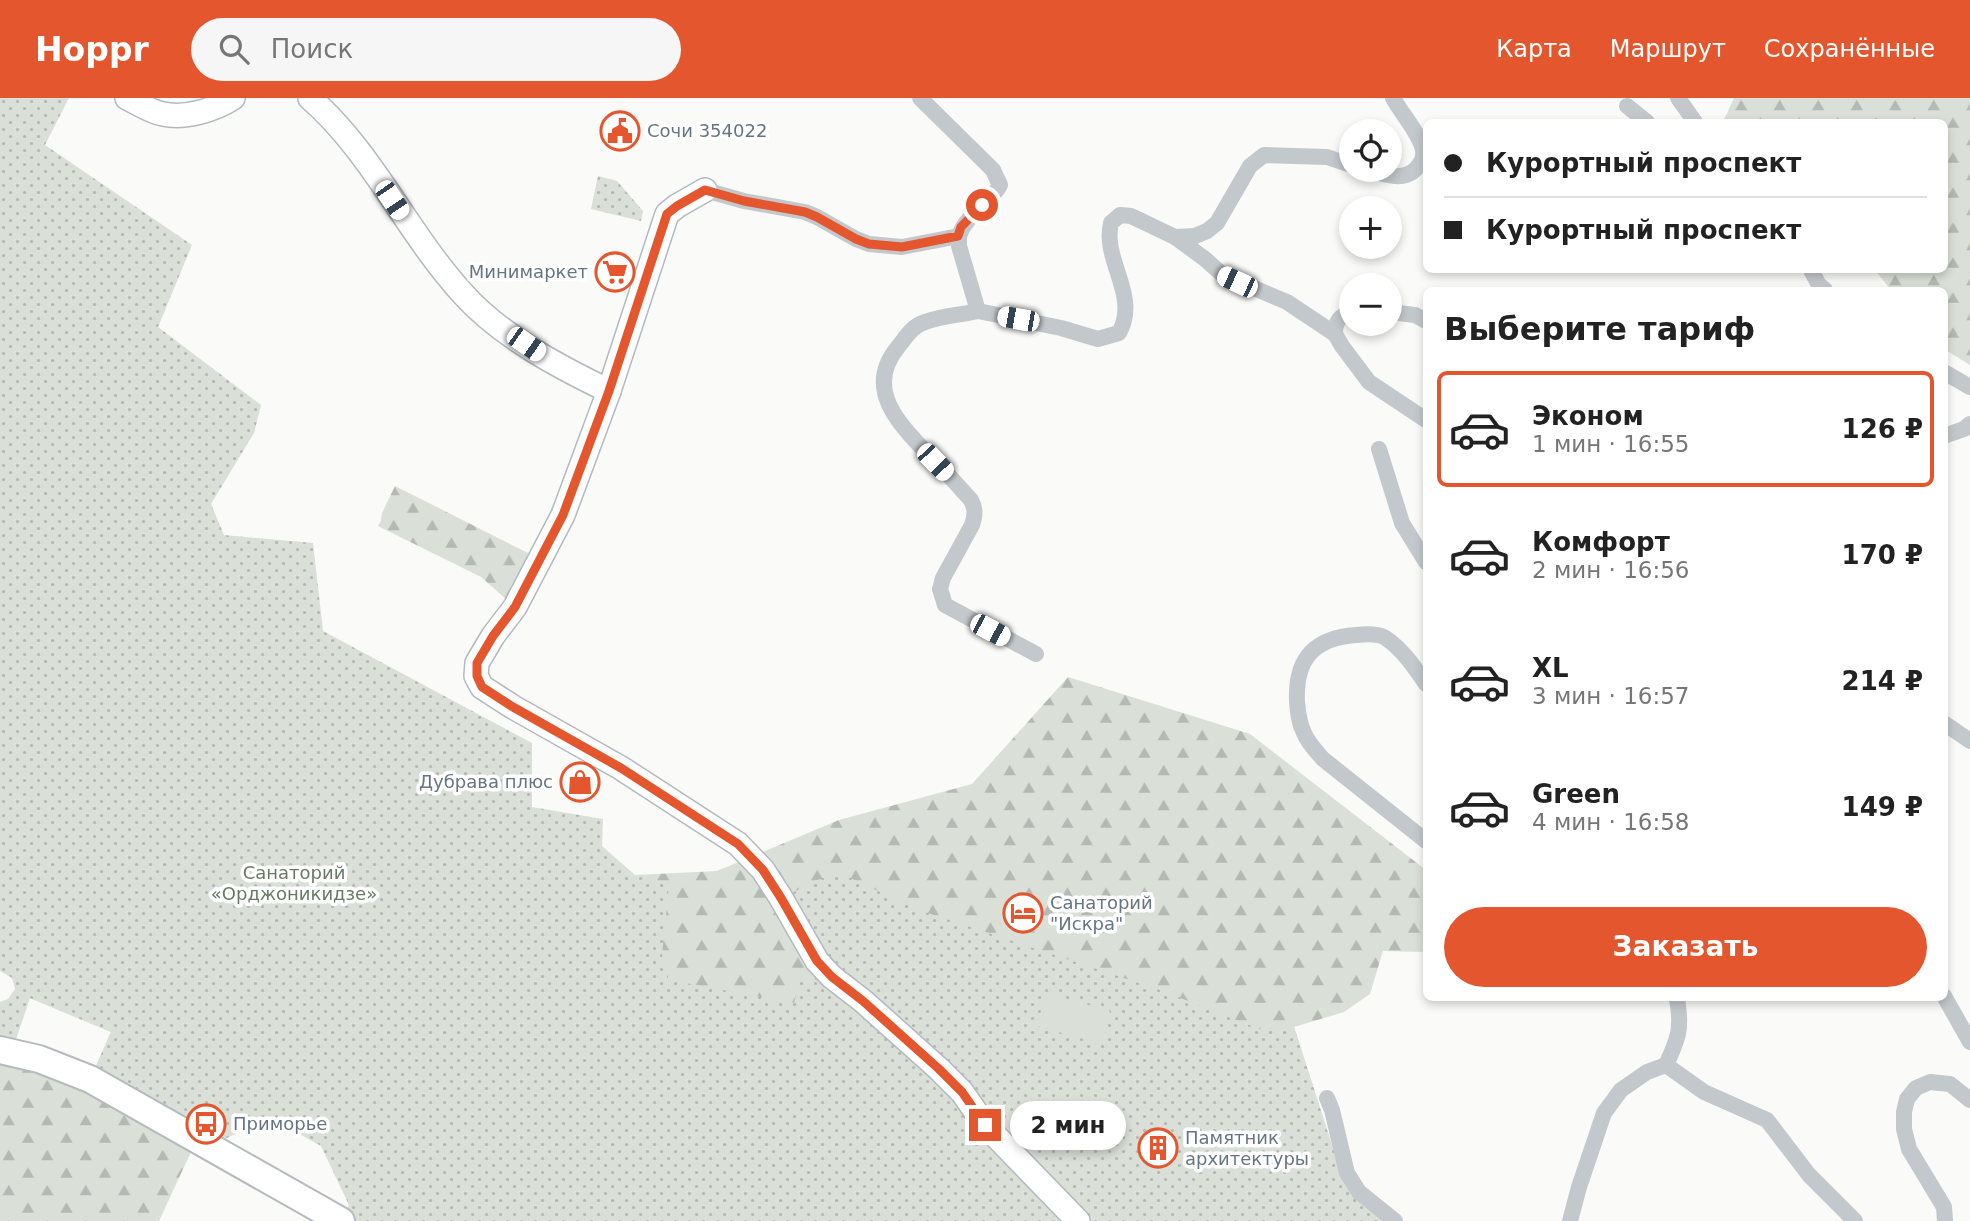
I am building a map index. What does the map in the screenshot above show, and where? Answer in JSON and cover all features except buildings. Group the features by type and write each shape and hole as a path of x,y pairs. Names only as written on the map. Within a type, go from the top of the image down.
{"main road":[{"path":"0,1050 38,1059 90,1079 341,1221"}],"street":[{"path":"127,98 162,114 186,115 224,104 233,98"},
{"path":"310,98 330,115 422,243 477,309 557,366 609,391"},
{"path":"919,98 993,170 1000,185 961,227 958,236 978,311"},
{"path":"1393,98 1423,150 1423,159 1417,168 1402,175"},
{"path":"1678,98 1693,119"},
{"path":"1626,106 1643,119"},
{"path":"1175,237 1195,236 1217,223 1251,166 1264,155 1339,161"},
{"path":"958,236 902,247 869,244 805,212 744,201 705,190 667,214 609,391 563,515 515,607 477,663 477,676 482,687 513,707 633,775 738,844 763,870 817,961 962,1092 985,1125 1077,1221"},
{"path":"1036,654 945,605 940,589 943,578 972,525 974,506 899,424 888,403 884,387 885,372 893,353 914,327 925,321 978,311 1061,328 1098,339 1119,333 1127,314 1108,236 1111,223 1120,215 1132,216 1175,237 1223,275 1287,302 1335,334 1369,382 1423,418"},
{"path":"1804,273 1821,287"},
{"path":"1402,313 1415,314 1423,319"},
{"path":"1335,334 1339,318"},
{"path":"1948,374 1970,387"},
{"path":"1948,435 1970,424"},
{"path":"1379,449 1402,523 1423,557"},
{"path":"1420,665 1386,637 1368,634 1342,636 1322,644 1306,657 1299,671 1297,685 1298,717 1307,739 1323,759 1423,839"},
{"path":"1948,726 1970,741"},
{"path":"1570,1221 1604,1112 1621,1090 1647,1072 1666,1065 1678,1041 1681,1020 1678,1001"},
{"path":"1947,1001 1970,1042"},
{"path":"1666,1065 1704,1092 1768,1120 1809,1175 1855,1221"},
{"path":"1945,1221 1944,1207 1909,1149 1904,1129 1904,1112 1907,1099 1916,1088 1930,1082 1950,1084 1970,1100"},
{"path":"1327,1098 1347,1173 1359,1192 1395,1221"}],"green space":[{"name":"Санаторий «Орджоникидзе»","path":"0,98 69,98 45,145 192,245 158,327 261,405 254,433 211,504 224,535 313,543 323,631 532,743 532,807 603,819 602,846 635,875 669,885 662,955 669,980 794,1003 801,977 841,984 783,898 814,881 840,873 916,909 1163,991 1259,1029 1294,1027 1341,1173 1386,1221 355,1221 343,1214 349,1205 321,1146 271,1118 218,1142 91,1077 111,1032 30,998 13,1048 0,1046 0,1002 8,999 15,989 12,978 0,971"},
{"path":"1734,98 1970,98 1970,365 1948,351 1948,287 1889,287 1877,273 1948,273 1948,119 1724,119"},
{"path":"598,176 617,181 643,211 641,221 591,209"},
{"path":"395,486 540,559 515,607 481,577 378,526"},
{"name":"Санаторий \"Искра\"","path":"1068,677 1250,734 1423,868 1423,952 1383,951 1370,994 1344,1012 1294,1027 1341,1173 462,1221 635,875 717,871 839,820 972,784"},
{"path":"0,773 197,1139 159,1221 0,1221 0,1046 91,1077 111,1032 30,998"},
{"path":"1046,993 1110,1011 1101,1044 1037,1026"}],"place":[{"name":"Сочи 354022","path":"620,131"},
{"name":"Минимаркет","path":"615,272"},
{"name":"Дубрава плюс","path":"580,782"},
{"name":"Санаторий \"Искра\"","path":"1023,913"},
{"name":"Приморье","path":"206,1124"},
{"name":"Памятник архитектуры","path":"1158,1148"}],"route":[{"path":"982,205 961,227 958,236 902,247 869,244 805,212 744,201 705,190 667,214 609,391 563,515 515,607 477,663 477,676 482,687 513,707 621,768 738,844 763,870 817,961 939,1069 962,1092 985,1125"}]}
